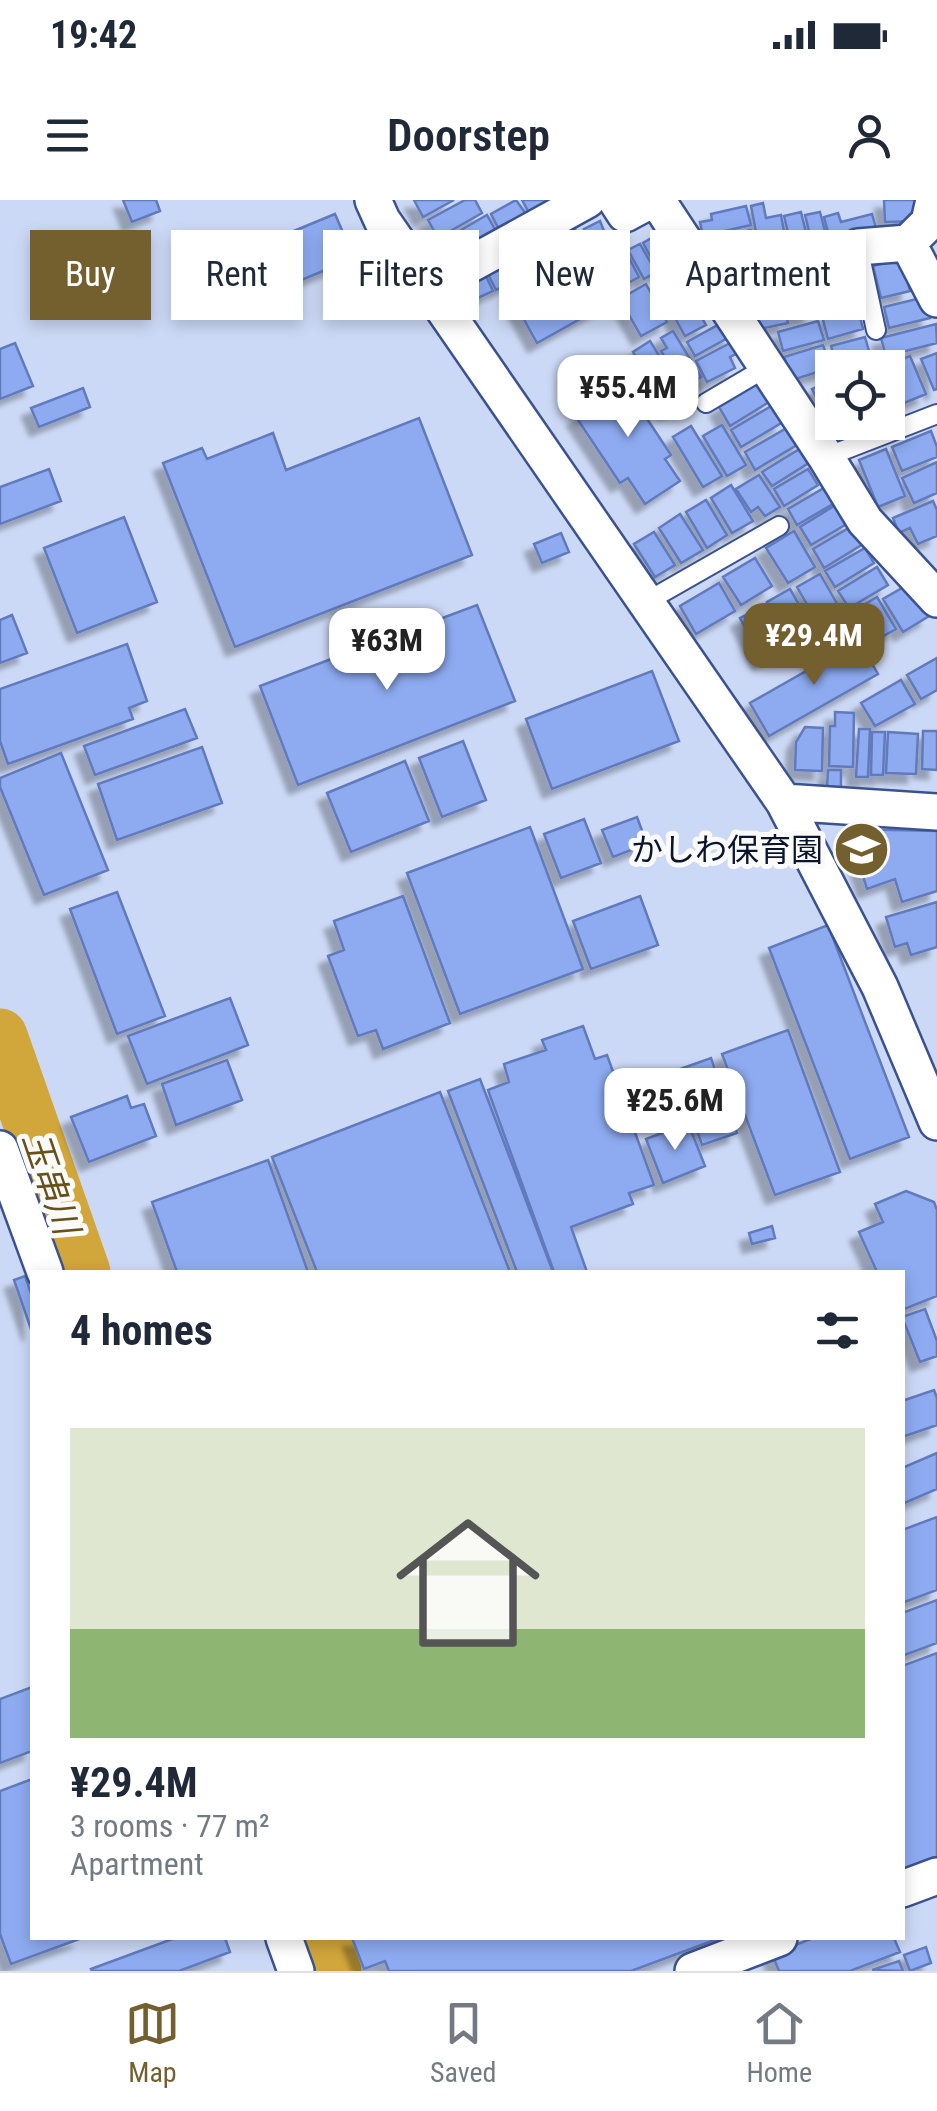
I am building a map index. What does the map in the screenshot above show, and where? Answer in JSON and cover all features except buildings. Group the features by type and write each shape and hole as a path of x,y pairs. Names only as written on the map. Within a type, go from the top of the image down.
{"street":[{"path":"373,200 389,230"},
{"path":"479,259 586,200"},
{"path":"616,200 624,214 654,200 675,230"},
{"path":"866,246 908,243 929,222 934,200"},
{"path":"908,243 937,299"},
{"path":"453,320 784,802 880,988 937,1122"},
{"path":"737,320 865,520 931,584"},
{"path":"784,802 937,812"},
{"path":"0,1149 11,1212 44,1270"},
{"path":"905,1888 937,1876"},
{"path":"285,1940 296,1971"},
{"path":"693,1971 774,1940"}],"lane":[{"path":"866,284 876,330"},
{"path":"706,403 767,366"},
{"path":"826,457 937,414"},
{"path":"646,602 779,526"}],"waterway":[{"name":"玉串川","path":"0,1036 82,1270"},
{"name":"玉串川","path":"323,1940 334,1971"}],"place":[{"name":"かしわ保育園","path":"862,850"}]}
